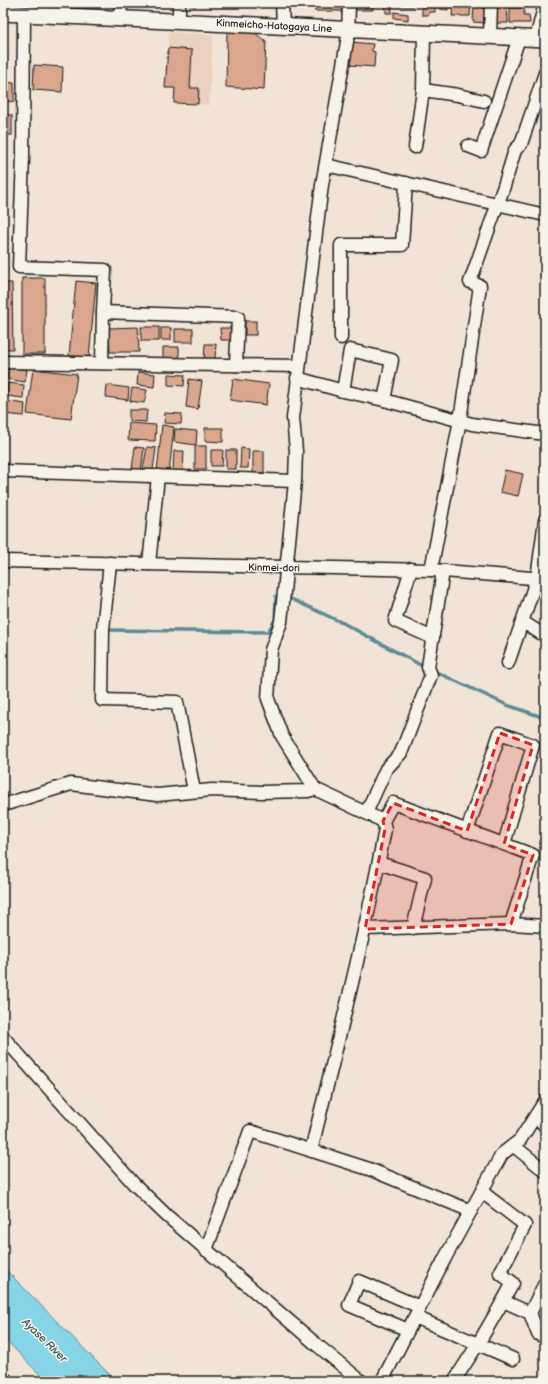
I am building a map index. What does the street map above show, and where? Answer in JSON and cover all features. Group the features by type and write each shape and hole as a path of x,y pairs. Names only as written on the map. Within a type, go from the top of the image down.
{"main road":[{"name":"Kinmeicho-Hatogaya Line","path":"3,13 540,39"}],"street":[{"path":"120,18 121,3"},
{"path":"179,3 179,21"},
{"path":"282,3 283,26"},
{"path":"348,3 349,29 326,165 293,418 296,451 295,481 281,622 271,650 268,699 282,736 315,789 383,820"},
{"path":"490,36 491,3"},
{"path":"540,39 545,3"},
{"path":"24,14 23,157 19,267 105,270 102,363"},
{"path":"415,147 423,90 424,33"},
{"path":"468,146 481,151 519,38"},
{"path":"431,570 460,420 480,286 470,282 515,150 520,144 545,73"},
{"path":"423,90 458,95 484,101"},
{"path":"326,165 545,215"},
{"path":"341,338 341,245 402,245 406,183"},
{"path":"103,312 238,317 236,365"},
{"path":"343,391 350,350 392,360 384,400"},
{"path":"3,362 299,366"},
{"path":"298,378 481,426 545,434"},
{"path":"3,471 295,481"},
{"path":"149,564 158,476"},
{"path":"508,663 541,578 545,520"},
{"name":"Kinmei-dori","path":"3,561 411,569 541,578"},
{"path":"110,563 103,629 102,700 177,702 194,791"},
{"path":"411,569 395,621 432,638"},
{"path":"366,812 386,769 401,753 432,675 428,667 443,571"},
{"path":"523,622 545,636"},
{"path":"467,831 500,733 533,745 504,844"},
{"path":"3,805 71,784 157,795 194,791 229,790 269,792 308,791 315,789"},
{"path":"311,1151 365,929 385,829 383,820 394,803 533,855 511,924"},
{"path":"379,863 425,878 413,928"},
{"path":"365,929 511,924 545,926"},
{"path":"3,1037 134,1184 166,1215 361,1381"},
{"path":"382,1381 417,1312 502,1154 520,1140 545,1101"},
{"path":"536,1115 545,1126"},
{"path":"206,1250 250,1131 369,1169 471,1211"},
{"path":"514,1146 545,1171"},
{"path":"454,1381 478,1344 513,1283 500,1273 525,1225 482,1192"},
{"path":"408,1330 349,1305 359,1281 478,1344 513,1359"},
{"path":"530,1313 545,1283"},
{"path":"503,1301 530,1313 538,1334 545,1337"},
{"path":"3,1377 7,1381"}],"highlighted area":[{"path":"500,733 533,745 504,844 533,855 511,924 365,929 385,829 383,821 393,803 467,831"}],"shaded area":[{"path":"169,32 213,35 209,105 174,103 174,89 165,88"}],"water":[{"name":"Ayase River","path":"3,1267 116,1381 46,1381 3,1337"}],"building":[{"path":"189,3 197,3 196,6 188,5"},
{"path":"315,3 343,3 343,11 315,11"},
{"path":"354,3 373,3 373,10 356,10 356,5 354,5"},
{"path":"385,3 391,3 392,13 386,13"},
{"path":"393,3 413,3 413,6 393,6"},
{"path":"422,3 435,3 435,12 429,12 429,15 422,15"},
{"path":"440,3 448,3 448,10 439,9"},
{"path":"453,3 471,3 470,16 452,16"},
{"path":"474,3 486,3 486,23 473,22"},
{"path":"502,3 507,3 508,23 497,23 497,5 502,5"},
{"path":"510,8 524,8 524,15 529,15 530,23 510,23"},
{"path":"394,12 408,14 408,20 394,18"},
{"path":"227,30 254,32 266,42 264,90 226,87"},
{"path":"351,42 373,44 372,51 375,52 374,67 349,65"},
{"path":"168,48 192,50 190,88 199,88 198,104 174,103 175,88 165,88"},
{"path":"34,65 63,67 62,92 33,90"},
{"path":"3,82 14,83 14,102 3,101"},
{"path":"3,115 12,115 12,135 3,135"},
{"path":"22,278 45,278 45,354 22,354"},
{"path":"76,281 96,283 89,358 69,356"},
{"path":"3,283 12,283 13,349 3,349"},
{"path":"245,321 256,321 256,335 245,335"},
{"path":"138,327 139,352 110,352 109,328"},
{"path":"141,327 159,327 159,341 141,341"},
{"path":"161,328 171,328 171,340 161,340"},
{"path":"220,328 231,328 231,340 221,340"},
{"path":"175,329 193,329 193,342 175,342"},
{"path":"205,344 216,344 215,359 204,359"},
{"path":"163,347 179,347 179,360 163,359"},
{"path":"9,367 27,370 25,382 7,379"},
{"path":"33,369 77,374 71,419 27,414"},
{"path":"138,372 155,374 154,387 137,385"},
{"path":"168,374 185,375 184,386 168,385"},
{"path":"189,379 202,381 198,409 186,407"},
{"path":"233,379 269,384 266,405 230,400"},
{"path":"8,383 24,385 23,398 7,396"},
{"path":"107,385 129,388 128,400 106,397"},
{"path":"132,388 147,390 144,403 130,401"},
{"path":"4,401 25,404 24,416 3,414"},
{"path":"129,410 147,410 146,422 129,421"},
{"path":"165,413 182,414 181,424 164,423"},
{"path":"129,423 156,425 155,441 128,440"},
{"path":"162,425 174,427 169,473 157,471"},
{"path":"205,428 223,428 223,442 205,441"},
{"path":"175,429 197,431 196,445 174,442"},
{"path":"195,446 206,446 206,469 195,469"},
{"path":"135,447 144,448 141,471 132,469"},
{"path":"147,447 156,448 153,470 143,469"},
{"path":"241,448 249,449 248,468 240,468"},
{"path":"211,450 223,450 222,466 211,466"},
{"path":"226,450 236,450 236,469 226,469"},
{"path":"174,451 184,451 183,472 173,471"},
{"path":"253,451 264,451 264,473 253,473"},
{"path":"505,470 523,474 518,496 500,492"}],"waterway":[{"path":"108,630 268,632 275,620 276,596 287,597 343,623 426,668"},
{"path":"434,671 507,705 545,718"}]}
